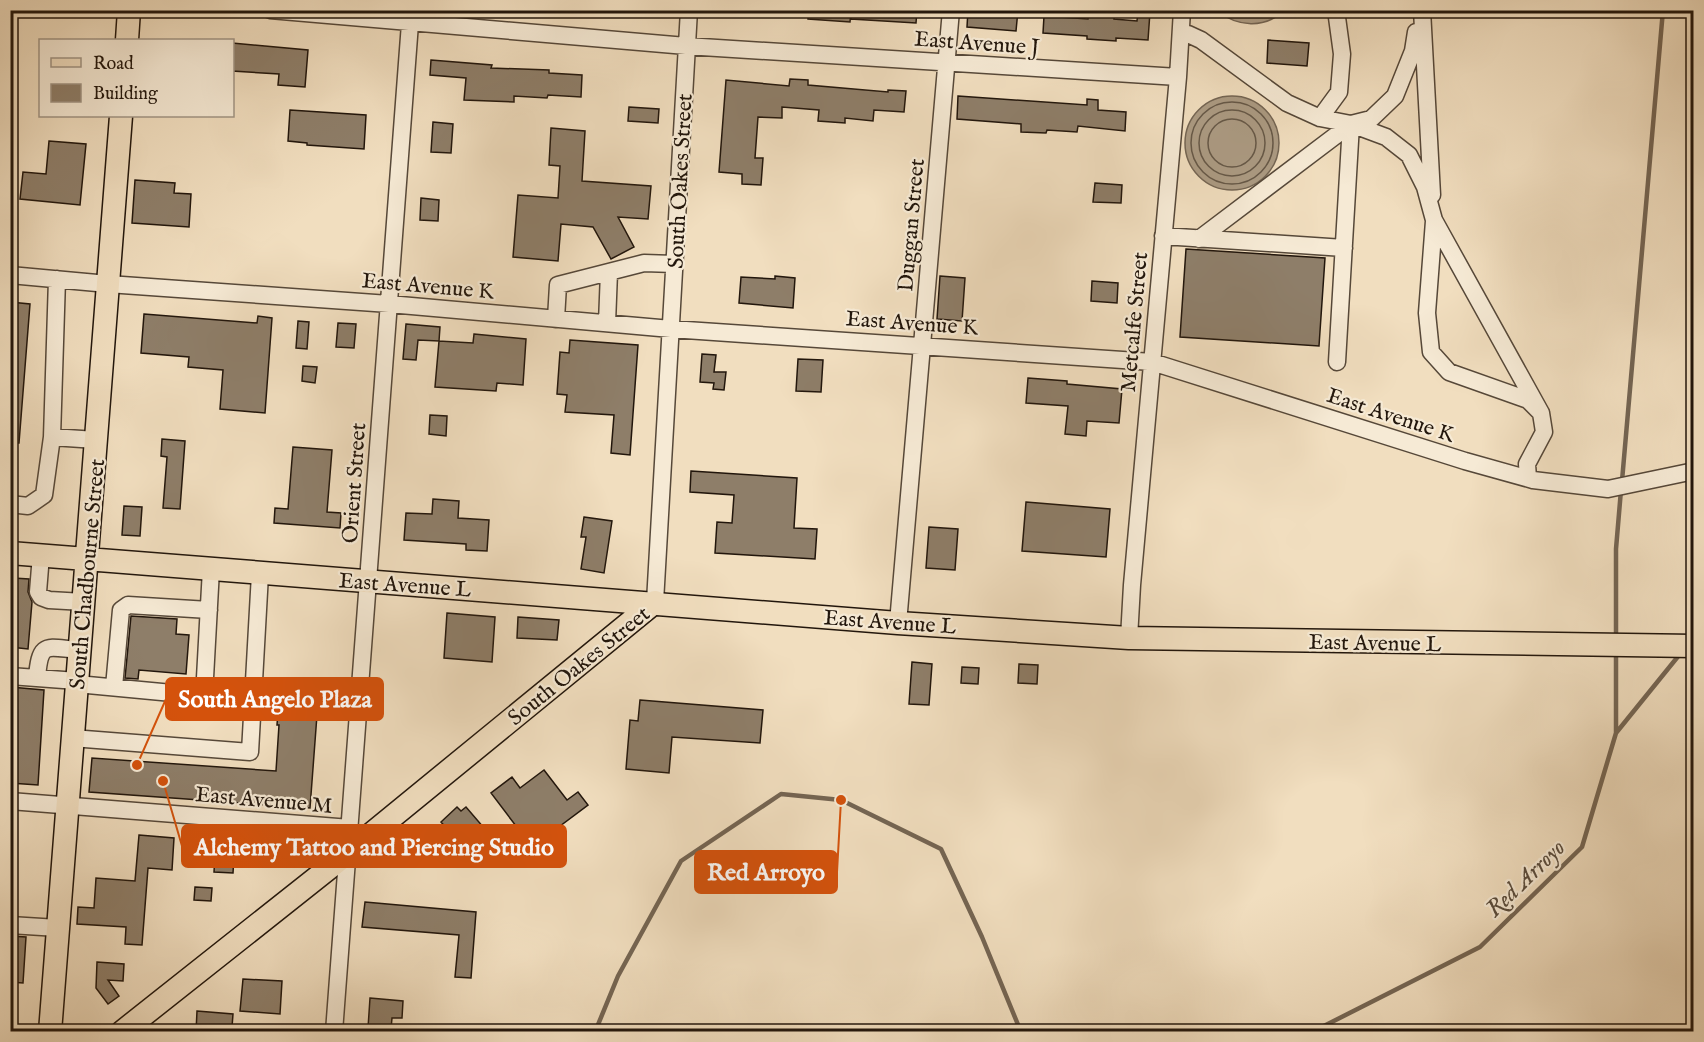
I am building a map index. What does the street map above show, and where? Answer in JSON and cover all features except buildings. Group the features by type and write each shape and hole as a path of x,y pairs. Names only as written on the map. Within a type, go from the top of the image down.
{"main road":[{"path":"127,39 129,10"},
{"name":"South Chadbourne Street","path":"50,1032 121,117"},
{"name":"East Avenue L","path":"10,553 260,574 655,602 898,623 1129,638 1694,646"},
{"name":"South Oakes Street","path":"124,1030 348,853 655,602"}],"street":[{"name":"East Avenue J","path":"270,10 410,16 686,45 1178,77"},
{"name":"South Oakes Street","path":"655,602 689,10"},
{"name":"Duggan Street","path":"898,623 951,10"},
{"name":"Metcalfe Street","path":"1129,638 1182,10"},
{"path":"1320,118 1339,92 1342,54 1336,10"},
{"path":"1199,239 1351,124 1371,119 1395,96 1413,51 1420,10"},
{"path":"1420,10 1434,220 1427,313 1431,352 1449,372 1528,400 1541,413"},
{"name":"Orient Street","path":"334,1032 410,16"},
{"path":"1181,34 1188,34 1201,40 1287,103 1320,118 1351,124 1386,137 1409,155 1425,187 1434,220 1541,413 1544,432 1527,464 1528,478"},
{"path":"1337,362 1351,124"},
{"path":"1163,236 1344,248"},
{"path":"556,319 558,285 644,264 674,264"},
{"path":"607,323 609,272"},
{"name":"East Avenue K","path":"10,275 108,285 389,304 671,329 1152,362 1465,461 1528,478 1609,488 1694,471"},
{"path":"10,504 28,506 44,495 51,437 57,279"},
{"path":"51,437 96,440"},
{"path":"41,555 38,592 40,597 49,600 84,602"},
{"path":"204,696 211,569"},
{"path":"72,738 250,752 260,574"},
{"path":"114,687 121,610 128,605 209,610"},
{"path":"37,678 41,651 47,648 80,650"},
{"path":"10,676 204,696 358,708"},
{"name":"East Avenue M","path":"10,801 350,828"},
{"path":"10,925 58,928"}],"water":[{"path":"1217,11 1284,11 1268,21 1251,24 1234,20"},
{"path":"1232,96 1250,100 1265,110 1275,125 1279,143 1275,161 1265,176 1250,186 1232,190 1214,186 1199,176 1189,161 1185,143 1189,125 1199,110 1214,100"}],"waterway":[{"path":"1622,481 1663,10"},
{"path":"1616,637 1616,549 1621,490"},
{"path":"1616,652 1616,733"},
{"name":"Red Arroyo","path":"1312,1032 1480,947 1582,847 1616,733 1680,654"},
{"name":"Red Arroyo","path":"595,1032 618,976 681,861 781,794 841,800 941,849 982,937 1021,1032"}],"place":[{"name":"South Angelo Plaza","path":"137,765"},
{"name":"Alchemy Tattoo and Piercing Studio","path":"163,781"},
{"name":"Red Arroyo","path":"841,800"}]}
